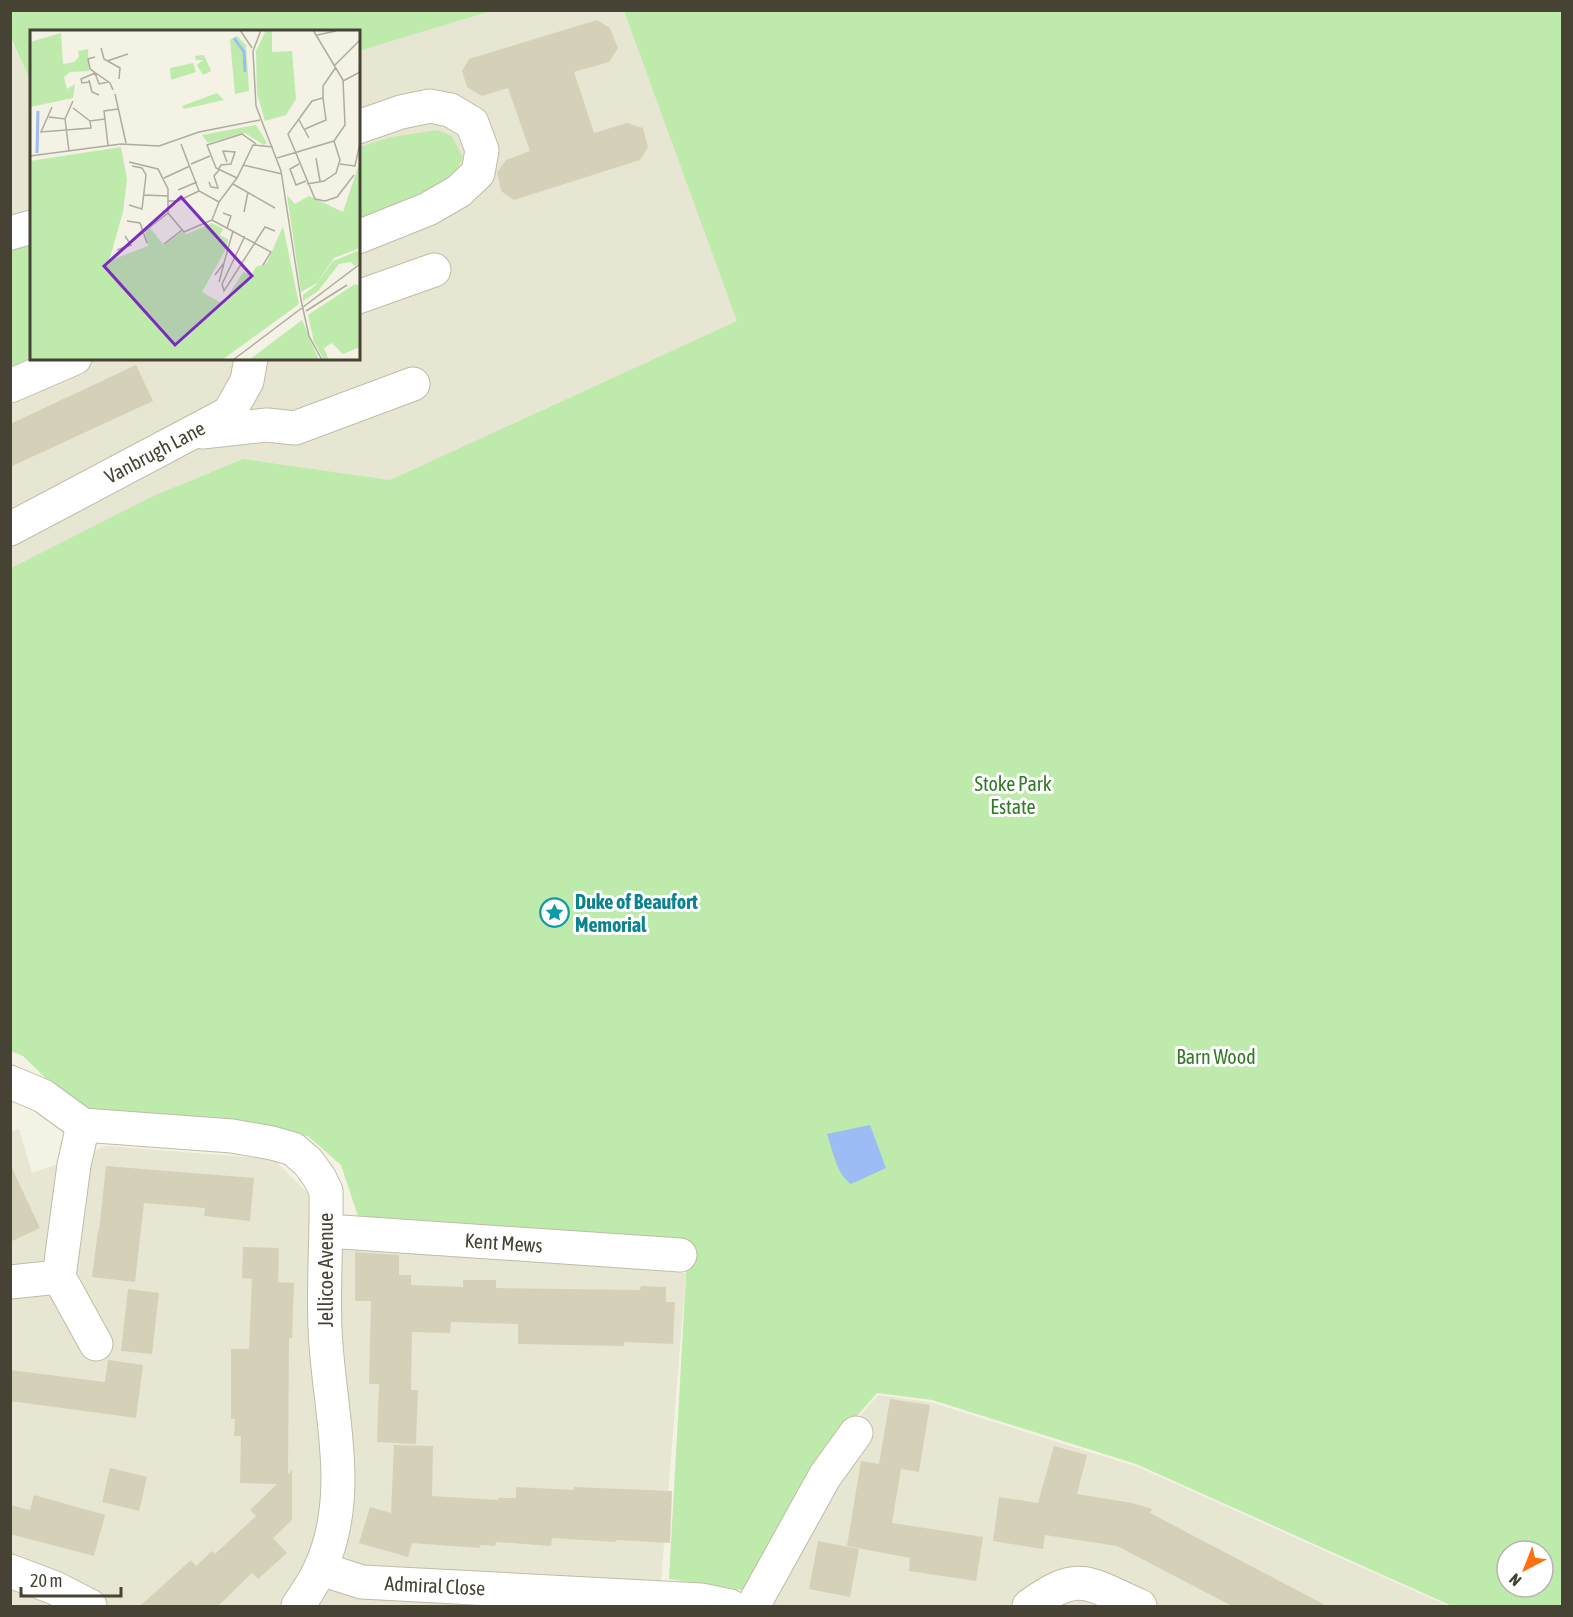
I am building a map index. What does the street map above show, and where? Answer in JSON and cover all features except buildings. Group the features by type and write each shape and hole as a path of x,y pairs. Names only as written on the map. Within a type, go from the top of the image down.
{"street":[{"path":"360,126 401,112 430,106 450,110 472,123 482,150 478,173 459,191 428,209 360,236"},
{"path":"10,233 30,228"},
{"path":"360,296 434,270"},
{"path":"192,433 228,413 247,381 251,360"},
{"path":"10,386 64,363"},
{"name":"Vanbrugh Lane","path":"10,529 192,433 267,424 295,428 413,384"},
{"path":"10,1082 43,1096 83,1125 74,1165 59,1277 96,1344"},
{"name":"Jellicoe Avenue","path":"83,1125 232,1136 272,1143 293,1149 308,1162 326,1191 325,1328 339,1478 338,1507 331,1540 321,1569 298,1606"},
{"name":"Kent Mews","path":"327,1230 680,1255"},
{"path":"10,1282 59,1277"},
{"path":"753,1606 825,1476 856,1433"},
{"name":"Admiral Close","path":"321,1569 369,1583 701,1600 729,1606"},
{"path":"10,1571 55,1588 90,1606"},
{"path":"1029,1606 1060,1586 1073,1582 1093,1586 1140,1606"}],"shaded area":[{"path":"491,11 624,11 738,321 390,480 243,459 153,496 11,568 10,38 30,80 30,360 360,360 360,51"},
{"path":"19,1129 32,1173 107,1146 273,1159 308,1193 315,1242 686,1273 659,1606 11,1606 11,1132"},
{"path":"878,1395 930,1402 1138,1467 1448,1606 746,1606 852,1425"}],"green space":[{"path":"11,10 491,10 360,51 360,30 30,30 30,80 11,38"},
{"name":"Stoke Park Estate","path":"624,11 1562,11 1562,1606 1452,1606 1136,1464 932,1400 877,1393 850,1424 755,1592 669,1579 688,1239 358,1216 341,1165 308,1136 129,1121 87,1109 57,1089 23,1056 11,1051 11,568 153,496 243,459 390,480 737,321"},
{"path":"438,130 452,136 463,158 452,179 360,220 360,147 392,137"},
{"path":"30,238 30,360 10,368 10,244"}],"water":[{"path":"870,1125 886,1168 851,1184 838,1168 827,1134"}],"place":[{"name":"Duke of Beaufort Memorial","path":"554,913"}],"park label":[{"name":"Barn Wood","path":"1216,1057"}]}
